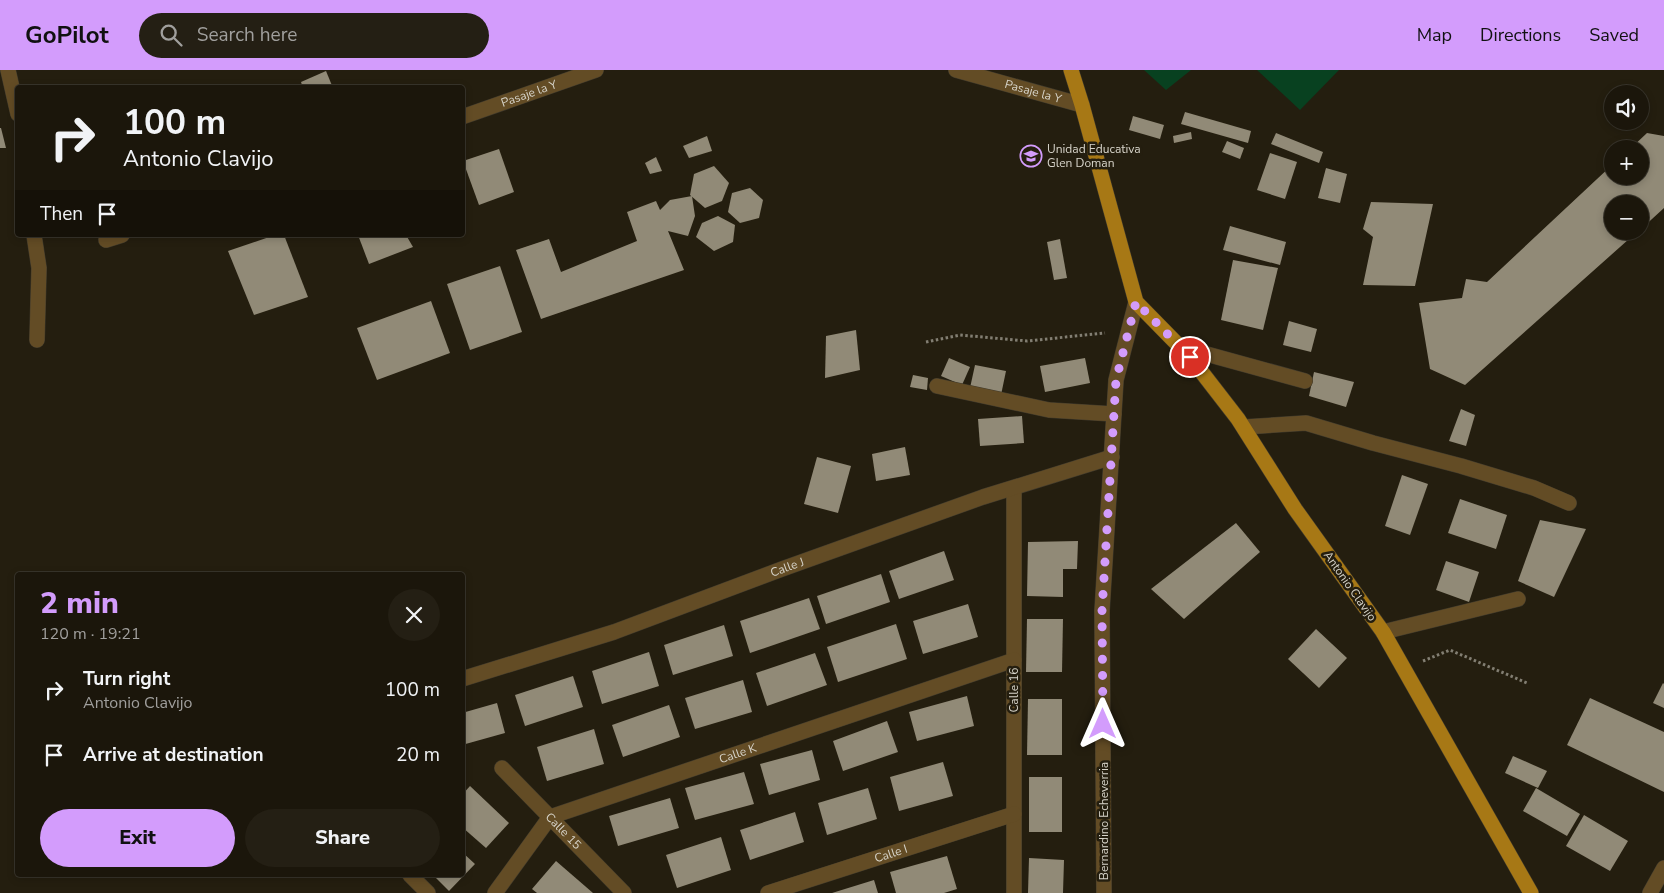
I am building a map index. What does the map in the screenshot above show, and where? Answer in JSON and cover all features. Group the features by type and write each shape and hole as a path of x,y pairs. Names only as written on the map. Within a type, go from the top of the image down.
{"main road":[{"path":"1071,70 1136,302"},
{"name":"Antonio Clavijo","path":"1136,302 1190,357 1244,427 1295,509 1383,632 1531,893"}],"street":[{"path":"8,70 15,101"},
{"name":"Pasaje la Y","path":"465,115 596,70"},
{"name":"Pasaje la Y","path":"956,70 1082,105"},
{"path":"34,237 39,268 38,340"},
{"path":"106,240 116,237"},
{"name":"Bernardino Echeverria","path":"1104,893 1102,611 1116,380 1136,302"},
{"path":"1181,348 1305,381"},
{"path":"938,386 1049,410 1114,414"},
{"path":"1244,427 1306,423 1480,471 1534,488 1569,503"},
{"name":"Calle J","path":"465,678 614,632 983,497 1112,457"},
{"name":"Calle 16","path":"1014,488 1014,893"},
{"path":"1383,632 1518,599"},
{"name":"Calle K","path":"550,817 1014,660"},
{"name":"Calle 15","path":"502,768 624,893"},
{"name":"Calle I","path":"768,893 1014,814"},
{"path":"495,893 550,817"},
{"path":"1650,893 1664,868"},
{"path":"412,877 428,893"}],"path":[{"path":"926,342 960,335 1027,341 1128,331"},
{"path":"1404,669 1450,650 1527,682"}],"green space":[{"path":"1144,70 1191,70 1166,90"},
{"path":"1257,70 1339,70 1300,110"}],"building":[{"path":"326,71 332,85 302,85 301,82"},
{"path":"1185,112 1251,131 1248,143 1181,124"},
{"path":"1133,116 1164,125 1160,139 1129,130"},
{"path":"1,128 6,148 0,148"},
{"path":"1191,132 1192,139 1174,143 1173,136"},
{"path":"1276,133 1323,152 1319,163 1271,144"},
{"path":"1647,133 1664,136 1664,208 1649,222 1649,195 1604,195 1604,240 1628,240 1465,385 1430,369 1419,303 1462,298 1466,279 1487,282 1604,172 1604,185 1649,185 1649,140 1640,140"},
{"path":"707,136 712,151 689,158 683,146"},
{"path":"1227,141 1244,148 1240,159 1222,152"},
{"path":"499,149 514,192 479,205 465,166 465,160"},
{"path":"1270,153 1297,162 1285,199 1257,190"},
{"path":"656,157 662,171 650,174 645,163"},
{"path":"714,166 729,183 722,201 705,208 690,195 694,174"},
{"path":"1326,168 1347,174 1340,203 1318,198"},
{"path":"750,188 763,200 759,218 740,223 728,212 732,193"},
{"path":"692,196 695,216 688,236 668,231 684,270 541,319 516,250 549,239 561,272 637,241 627,212 656,201 660,210 670,200"},
{"path":"1371,202 1433,204 1415,286 1363,285 1373,237 1363,229"},
{"path":"718,216 735,225 733,242 714,251 696,237 702,223"},
{"path":"1230,226 1286,242 1280,265 1223,250"},
{"path":"269,237 285,237 308,297 254,315 228,251"},
{"path":"359,237 407,237 413,247 369,264"},
{"path":"1060,239 1067,278 1054,280 1047,242"},
{"path":"1233,260 1278,268 1263,330 1221,320"},
{"path":"500,266 522,332 470,350 447,284"},
{"path":"431,301 450,353 377,380 357,328"},
{"path":"1289,321 1317,329 1311,352 1283,345"},
{"path":"856,330 860,370 825,378 826,336"},
{"path":"949,358 970,367 962,385 941,376"},
{"path":"1085,358 1090,383 1045,392 1040,366"},
{"path":"975,365 1006,371 1001,395 970,388"},
{"path":"1314,372 1354,382 1346,407 1309,396"},
{"path":"913,375 928,378 927,390 910,387"},
{"path":"1461,409 1475,415 1466,446 1449,441"},
{"path":"1022,416 1024,443 980,446 978,419"},
{"path":"905,447 910,475 876,481 872,454"},
{"path":"817,457 851,466 838,513 804,504"},
{"path":"1402,475 1428,484 1410,535 1385,526"},
{"path":"1460,499 1507,515 1496,549 1448,533"},
{"path":"1540,520 1586,529 1554,597 1518,581"},
{"path":"1236,523 1260,552 1184,619 1151,589"},
{"path":"1078,541 1077,569 1063,569 1063,597 1027,596 1028,542"},
{"path":"944,551 954,580 899,599 889,571"},
{"path":"1446,561 1479,572 1469,602 1436,590"},
{"path":"881,574 890,602 826,624 817,596"},
{"path":"809,598 820,629 750,653 740,621"},
{"path":"968,604 978,637 923,654 913,621"},
{"path":"1027,619 1063,619 1062,672 1026,672"},
{"path":"896,624 907,659 838,682 827,647"},
{"path":"724,625 733,656 673,675 664,645"},
{"path":"1316,629 1347,658 1319,688 1288,659"},
{"path":"649,652 659,686 602,704 592,671"},
{"path":"815,653 827,685 767,706 756,673"},
{"path":"573,676 583,707 525,726 515,695"},
{"path":"743,680 752,712 695,729 685,698"},
{"path":"1664,684 1664,708 1653,703"},
{"path":"967,696 974,726 917,741 909,712"},
{"path":"1590,698 1664,732 1664,792 1567,745"},
{"path":"1028,699 1062,699 1062,755 1027,755"},
{"path":"497,703 505,733 465,744 465,712"},
{"path":"669,705 680,737 623,757 612,725"},
{"path":"887,721 898,752 843,771 833,741"},
{"path":"594,729 604,764 547,781 537,747"},
{"path":"812,750 820,780 769,795 760,764"},
{"path":"1513,756 1547,771 1538,788 1505,773"},
{"path":"943,762 953,796 899,811 890,777"},
{"path":"744,772 754,804 695,820 685,788"},
{"path":"1029,777 1062,777 1062,832 1029,832"},
{"path":"470,786 509,823 486,848 465,830 465,792"},
{"path":"868,788 877,819 827,835 818,803"},
{"path":"1536,788 1580,814 1567,836 1523,811"},
{"path":"670,798 679,828 618,846 609,816"},
{"path":"795,812 804,842 750,860 740,830"},
{"path":"1584,815 1628,841 1610,871 1566,846"},
{"path":"721,837 731,870 677,888 666,855"},
{"path":"465,855 475,864 465,874"},
{"path":"947,856 957,889 944,893 896,893 890,872"},
{"path":"1029,858 1064,860 1063,893 1028,893"},
{"path":"556,861 593,893 537,893 532,889"},
{"path":"435,877 462,877 449,891"},
{"path":"874,880 878,893 832,893"}],"place":[{"name":"Unidad Educativa Glen Doman","path":"1031,156"}],"route":[{"path":"1103,724 1102,611 1116,380 1136,302 1190,357"}]}
